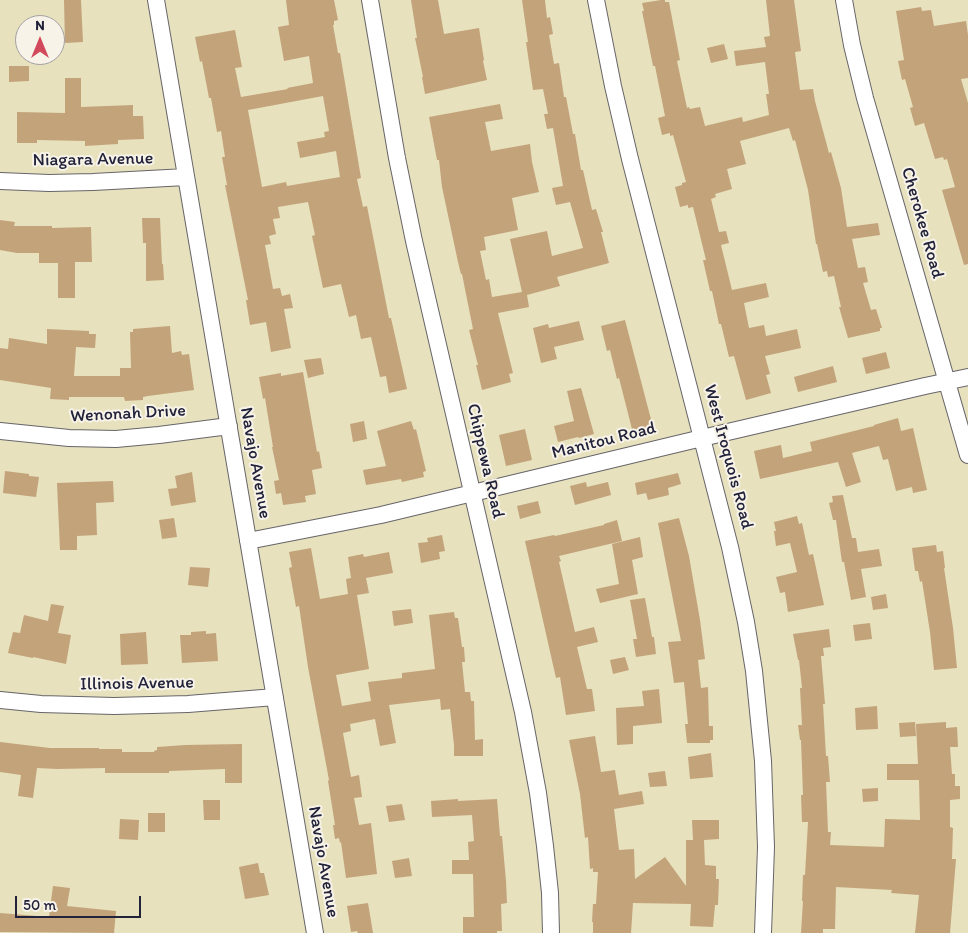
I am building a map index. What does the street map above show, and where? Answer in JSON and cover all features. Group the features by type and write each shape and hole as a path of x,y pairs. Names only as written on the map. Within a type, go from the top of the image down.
{"street":[{"name":"Navajo Avenue","path":"156,0 315,933"},
{"name":"Chippewa Road","path":"370,0 397,158 412,232 517,684 528,740 538,793 548,870 551,933"},
{"name":"West Iroquois Road","path":"596,0 630,159 735,565 746,622 754,671 763,761 766,878 763,933"},
{"name":"Cherokee Road","path":"844,0 852,45 865,98 968,456"},
{"name":"Niagara Avenue","path":"0,181 94,182 186,177"},
{"name":"Manitou Road","path":"248,541 371,517 968,377"},
{"name":"Wenonah Drive","path":"0,431 69,438 116,439 229,426"},
{"name":"Illinois Avenue","path":"0,700 41,704 114,706 188,704 275,698"}],"building":[{"path":"64,0 81,0 83,42 65,43"},
{"path":"286,0 334,0 338,20 334,21 333,25 338,53 340,53 361,178 357,179 363,207 367,206 389,318 391,318 407,389 389,393 386,376 380,377 371,337 361,339 356,315 349,317 341,284 323,288 312,236 315,235 308,202 278,207 280,218 273,219 276,234 269,236 271,244 265,245 273,289 280,288 282,296 290,294 293,308 284,309 291,348 271,352 266,322 250,325 246,300 248,300 225,185 227,185 222,157 225,157 221,131 217,132 211,98 209,98 195,37 235,30 242,67 235,68 241,97 313,83 309,56 284,61 278,27 289,25","holes":["323,96 329,131 324,132 325,137 297,142 300,158 336,151 340,177 287,186 286,182 262,187 248,110"]},
{"path":"411,0 438,0 444,34 479,28 487,80 425,94 415,38 417,38"},
{"path":"522,0 545,0 547,18 550,17 553,34 549,35 554,64 559,63 564,97 566,97 573,134 575,134 581,170 583,170 592,210 596,209 603,232 601,232 609,263 557,277 560,286 527,295 529,307 498,313 513,373 509,374 511,382 482,390 469,330 473,329 429,117 500,104 503,119 485,122 491,151 530,144 539,192 512,198 518,230 484,237 486,250 480,251 486,280 489,279 492,297 522,292 510,239 547,231 552,256 583,248 570,202 556,205 552,188 563,186 553,128 547,129 544,114 548,114 543,89 533,90"},
{"path":"661,0 669,2 680,60 677,61 687,108 700,107 705,126 742,117 743,122 769,115 766,94 769,94 765,62 736,66 734,51 766,47 764,37 770,36 766,0 794,0 801,51 795,52 800,90 813,89 829,153 831,152 841,188 847,227 878,223 880,235 852,239 858,268 865,267 868,282 863,283 871,310 876,309 882,328 880,328 880,331 848,338 839,307 841,307 834,276 828,277 827,271 823,272 816,244 808,190 795,140 793,141 789,128 740,141 746,164 727,169 732,189 715,194 716,197 711,199 719,232 726,231 729,243 721,245 732,290 766,283 769,297 744,303 749,328 764,325 766,336 797,329 801,348 765,356 770,374 766,375 771,393 746,400 734,356 729,357 721,324 719,324 703,260 706,260 693,207 688,208 688,205 680,207 675,187 686,182 673,135 670,136 670,133 662,135 658,118 665,116 655,66 653,66 642,3"},
{"path":"921,7 922,11 931,10 934,26 966,21 968,35 968,78 961,79 968,103 968,264 964,265 942,190 955,187 947,159 944,160 943,157 935,159 924,123 915,126 910,108 913,107 905,79 902,80 898,61 904,60 896,11"},
{"path":"724,44 728,59 711,63 707,48"},
{"path":"9,66 29,66 29,81 9,82"},
{"path":"65,78 81,78 81,107 133,105 133,116 143,116 144,139 118,140 118,144 85,146 85,141 37,140 37,143 17,143 17,112 65,113"},
{"path":"142,218 160,218 164,280 146,281 146,243 143,243"},
{"path":"0,220 15,222 14,226 52,226 52,228 91,227 92,262 75,262 75,298 58,298 58,263 39,263 39,253 17,253 0,250"},
{"path":"625,320 653,427 633,433 619,378 617,379 610,350 607,351 601,326"},
{"path":"579,321 584,340 554,347 557,359 541,363 533,328 548,324 549,328"},
{"path":"170,326 172,353 181,351 182,355 189,354 194,390 148,396 143,397 143,400 125,401 124,397 69,397 69,400 50,399 51,388 0,380 0,348 8,349 9,338 47,344 47,329 89,331 89,334 96,334 95,348 76,347 74,376 120,376 120,368 131,368 130,332 133,332 133,329"},
{"path":"886,352 890,368 866,374 862,358"},
{"path":"321,358 324,374 308,378 304,360"},
{"path":"833,366 837,382 798,392 794,377"},
{"path":"303,372 317,452 319,451 322,468 312,470 316,494 305,496 306,502 283,505 281,493 276,494 274,481 279,480 265,398 263,399 259,377"},
{"path":"581,388 594,434 558,442 554,426 574,421 567,391"},
{"path":"898,418 901,431 913,428 927,490 913,493 912,487 896,491 888,459 883,460 879,446 852,453 861,482 846,487 838,462 760,479 754,451 781,445 783,458 812,451 810,442"},
{"path":"364,421 367,439 353,442 350,424"},
{"path":"411,421 414,430 416,429 426,471 423,472 424,477 402,482 401,479 366,485 363,470 386,466 377,431"},
{"path":"525,429 532,460 506,466 499,435"},
{"path":"5,471 39,477 36,497 3,493"},
{"path":"192,472 196,502 171,506 168,489 177,488 175,476"},
{"path":"678,473 681,484 668,488 669,495 648,500 646,493 637,495 635,483"},
{"path":"113,481 114,502 96,503 97,535 77,536 77,550 60,550 57,483"},
{"path":"586,482 587,487 608,482 611,495 575,505 570,486"},
{"path":"843,495 852,538 856,538 858,552 879,549 882,566 861,569 866,597 851,600 844,562 842,562 836,520 833,520 829,503 833,502 832,496"},
{"path":"538,501 541,513 520,519 517,506"},
{"path":"797,516 799,524 802,523 809,555 813,554 824,605 788,612 785,592 780,593 776,577 797,572 790,543 776,546 774,522"},
{"path":"174,518 177,537 162,539 159,520"},
{"path":"679,518 689,556 700,620 705,659 698,660 701,688 708,687 709,726 713,726 713,740 710,740 710,743 687,743 685,724 688,724 684,682 674,683 668,642 681,641 658,523"},
{"path":"617,520 622,541 559,556 575,632 594,627 598,642 577,647 587,689 592,689 595,711 566,715 560,677 556,678 525,541 604,525"},
{"path":"442,535 445,551 439,552 440,559 421,563 418,543 428,542 427,538"},
{"path":"640,537 643,557 632,560 638,594 600,603 596,589 619,584 612,544"},
{"path":"936,545 937,552 943,551 957,668 934,670 922,581 920,582 918,571 915,571 912,548"},
{"path":"311,548 320,599 348,594 346,579 351,578 348,557 363,554 364,557 389,552 393,573 366,578 369,593 357,595 369,669 336,675 342,706 371,701 368,682 402,678 402,673 435,669 429,615 454,612 455,618 458,618 462,647 464,647 465,662 462,662 465,692 470,692 471,701 474,701 475,740 483,739 483,756 454,756 450,709 441,710 440,699 389,705 396,743 380,746 375,719 350,724 351,731 343,733 351,777 359,775 362,797 354,798 359,825 371,823 377,874 346,878 341,842 339,838 335,839 329,780 299,606 296,607 289,568 292,567 289,552"},
{"path":"190,567 210,568 208,587 188,585"},
{"path":"886,594 888,608 873,610 871,597"},
{"path":"645,598 656,654 636,657 633,639 637,639 630,600"},
{"path":"51,604 64,606 58,633 71,635 66,664 8,653 13,632 20,633 24,615 48,621"},
{"path":"411,609 413,623 394,626 392,611"},
{"path":"870,623 872,639 855,641 853,625"},
{"path":"829,629 831,647 823,648 824,656 821,656 825,704 823,704 826,756 828,756 830,782 826,782 828,832 831,832 830,845 884,847 885,819 920,820 919,780 887,780 887,764 918,764 916,724 946,722 946,728 957,727 958,747 950,747 952,774 955,774 955,786 960,786 960,799 950,800 950,827 953,828 952,859 956,859 950,933 915,933 919,895 891,893 892,890 836,887 835,929 823,929 823,933 801,933 803,875 805,875 808,822 802,822 801,740 798,725 802,725 800,688 802,688 799,660 793,634"},
{"path":"206,631 206,634 216,633 218,661 182,663 180,635 191,635 191,632"},
{"path":"146,632 148,664 121,665 120,634"},
{"path":"625,657 629,670 613,674 610,660"},
{"path":"659,689 662,723 633,726 633,744 617,745 616,708 644,706 642,691"},
{"path":"877,706 878,729 856,730 855,708"},
{"path":"915,722 916,736 900,737 899,723"},
{"path":"595,736 601,772 615,770 619,795 642,791 644,804 614,809 619,850 634,849 635,879 665,857 686,886 686,840 693,840 692,820 719,820 719,839 704,840 705,865 716,866 716,879 719,879 718,905 715,905 713,927 690,926 691,904 633,903 631,933 593,933 593,904 596,904 598,872 593,872 593,868 590,869 588,837 585,838 580,794 569,740"},
{"path":"0,742 50,748 122,749 122,752 154,752 157,750 157,747 185,745 242,744 242,783 225,783 225,769 169,771 169,773 105,773 105,768 37,768 33,798 18,796 21,775 0,772"},
{"path":"711,753 713,777 690,779 688,757"},
{"path":"665,771 667,786 650,787 648,773"},
{"path":"878,788 878,801 863,802 862,789"},
{"path":"458,799 458,801 497,799 507,903 501,904 502,931 497,931 497,933 463,933 463,917 474,917 473,874 452,874 452,860 469,860 468,842 474,841 472,815 432,817 431,801"},
{"path":"203,800 220,800 220,820 204,820"},
{"path":"402,804 405,820 389,822 386,806"},
{"path":"148,813 165,813 165,832 148,832"},
{"path":"120,819 139,820 138,840 119,839"},
{"path":"409,858 412,876 395,878 392,861"},
{"path":"258,863 260,873 264,873 269,895 245,899 239,867"},
{"path":"53,886 70,888 67,906 116,911 114,933 0,932 0,913 49,917"},
{"path":"368,903 373,933 351,932 347,906"}]}
